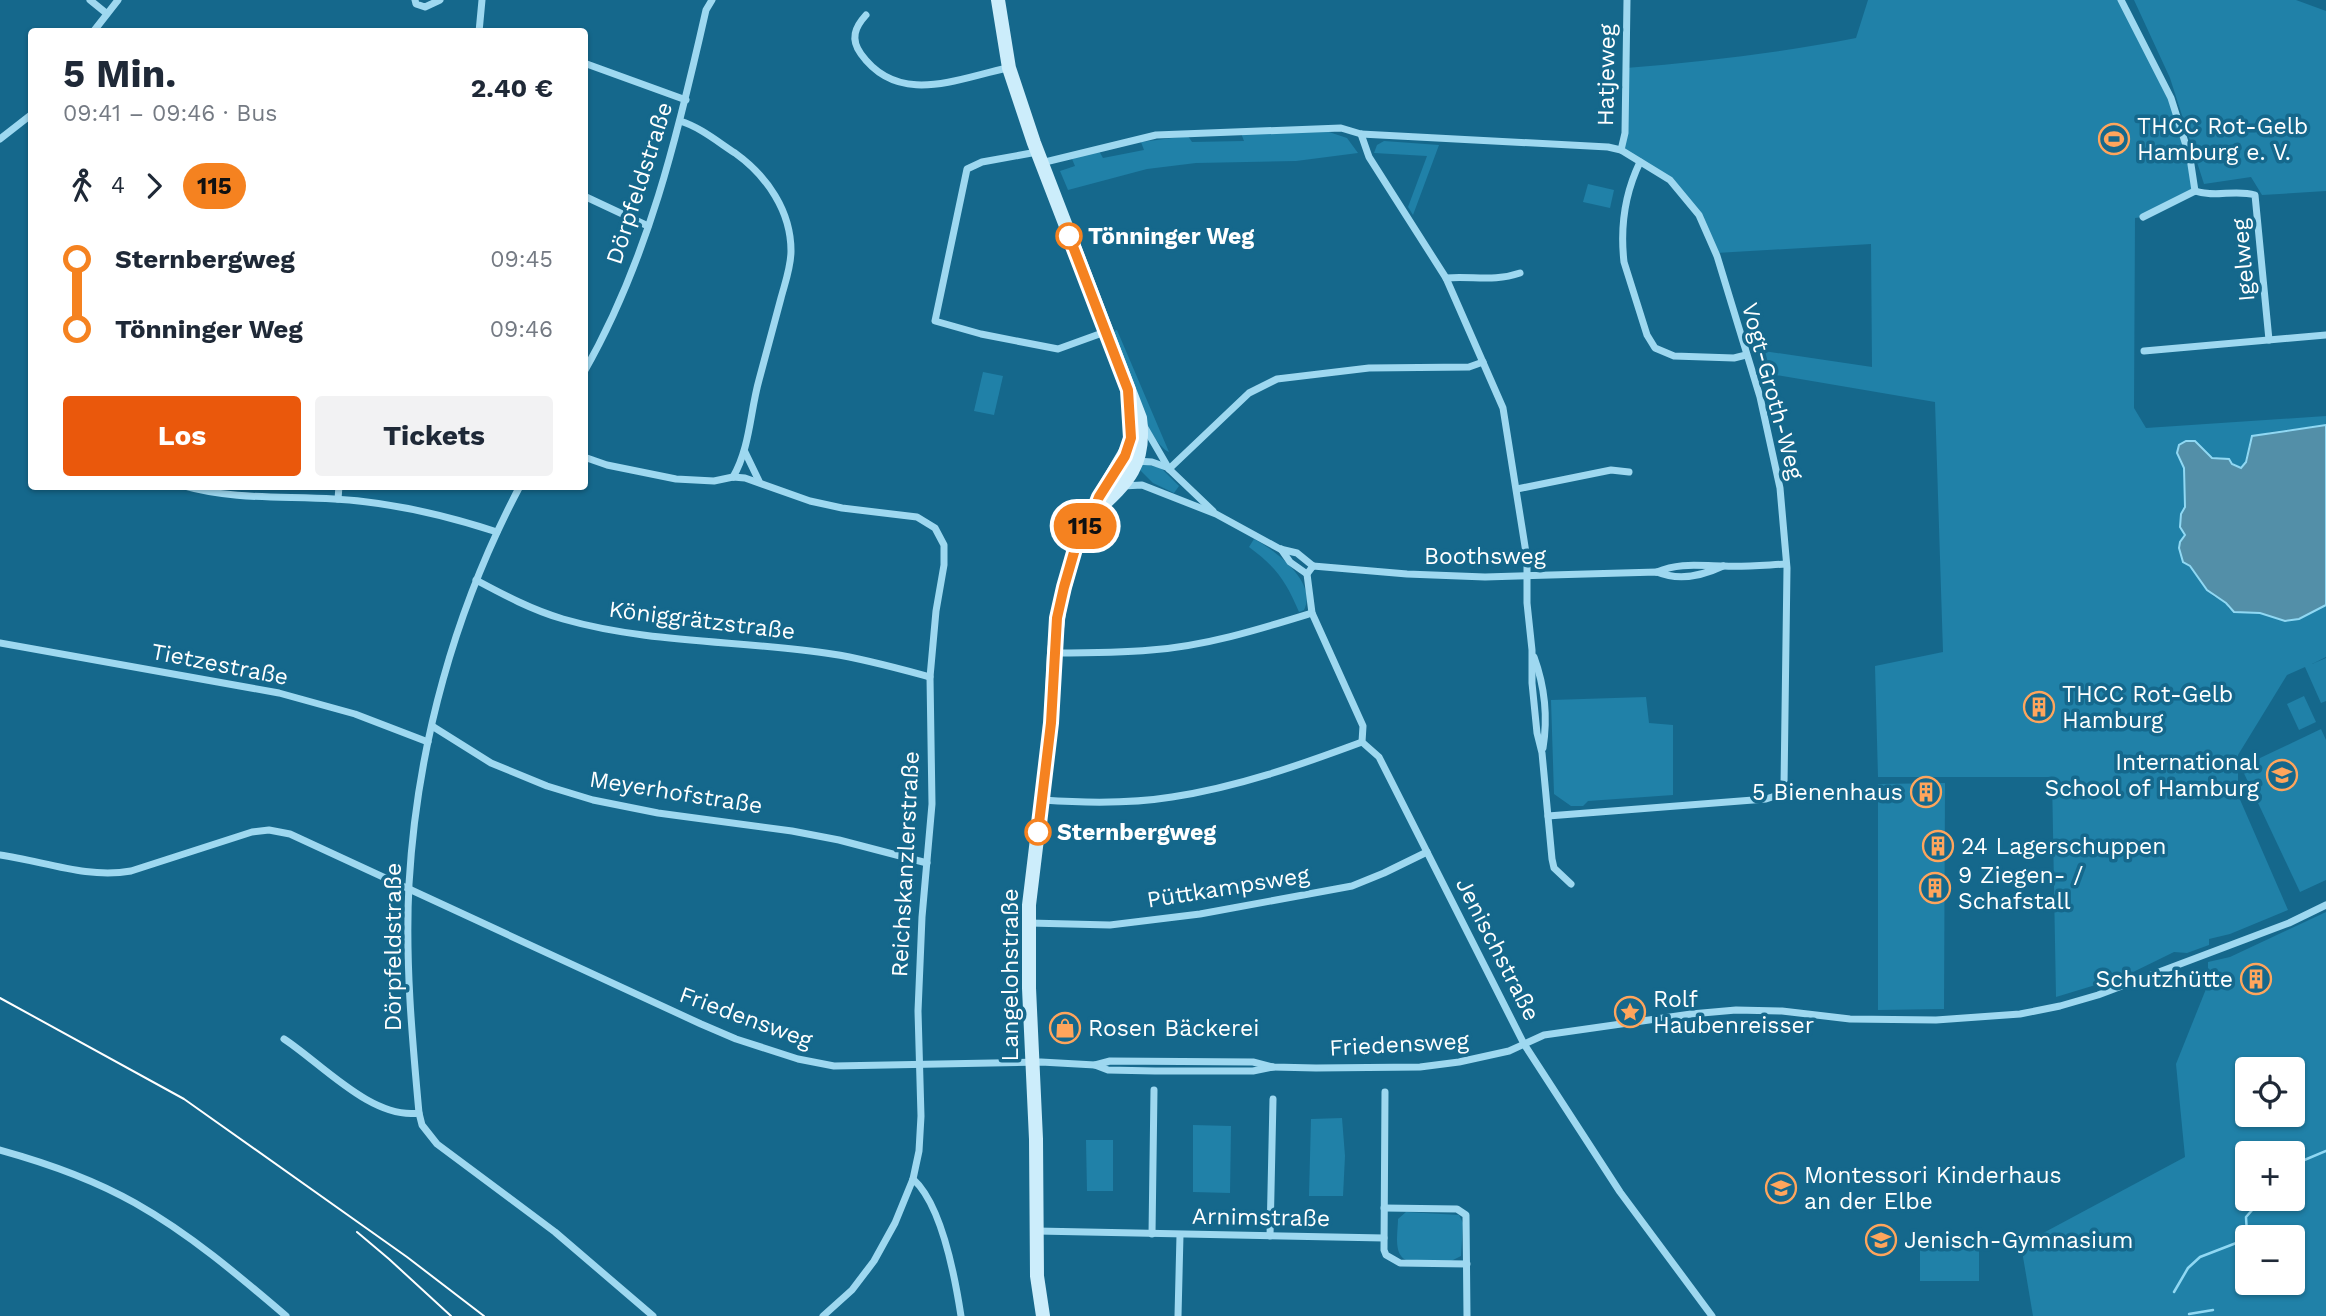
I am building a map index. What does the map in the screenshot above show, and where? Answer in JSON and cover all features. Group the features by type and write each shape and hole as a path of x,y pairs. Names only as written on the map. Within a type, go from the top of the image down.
{"street":[{"path":"90,0 106,13"},
{"path":"96,28 118,0"},
{"path":"415,0 416,4 425,7 440,0"},
{"path":"479,28 482,0"},
{"name":"Dörpfeldstraße","path":"588,365 610,324 648,226 686,100 706,10 712,0"},
{"name":"Langelohstraße","path":"998,0 1009,68 1039,158 1140,418 1142,439 1136,463 1122,486 1092,515"},
{"name":"Hatjeweg","path":"1621,150 1625,133 1627,0"},
{"path":"2121,0 2131,24 2165,83 2190,158 2195,191 2143,217"},
{"path":"866,15 854,33 856,44 869,64 895,80 926,87 1009,68"},
{"path":"588,64 686,100"},
{"path":"0,139 28,117"},
{"path":"680,121 710,137 759,173 776,198 788,228 791,251 789,267 753,401 744,451 733,477"},
{"path":"1105,332 1058,349 981,334 935,321 967,169 982,162 1039,158 1134,138 1178,132 1341,128 1361,134 1370,157 1446,278 1503,408 1528,576 1532,684 1555,868 1571,884"},
{"name":"Vogt-Groth-Weg","path":"1361,134 1598,146 1621,150 1670,180 1699,215 1716,253 1760,397 1776,466 1786,564 1785,781 1782,791 1766,799 1548,816"},
{"path":"1640,162 1627,192 1623,250 1624,262 1650,342 1661,352 1674,356 1734,358 1746,355"},
{"name":"Igelweg","path":"2195,191 2207,195 2246,192 2255,195 2269,340"},
{"path":"588,198 648,226"},
{"path":"1446,278 1501,280 1520,273"},
{"path":"2144,351 2326,335"},
{"path":"1169,469 1249,393 1278,379 1369,368 1469,367 1483,362"},
{"name":"Langelohstraße","path":"1042,1316 1037,1283 1028,923 1051,723 1057,618 1077,542 1130,444 1128,390"},
{"path":"1140,418 1169,469 1216,514"},
{"path":"1130,444 1148,487"},
{"path":"744,451 760,482"},
{"name":"Reichskanzlerstraße","path":"588,458 607,465 676,479 714,481 733,477 760,482 810,501 842,508 917,517 935,528 941,536 945,555 930,677 932,804 920,955 918,1066 921,1136 913,1179 895,1223 874,1261 852,1290 823,1316"},
{"path":"1118,467 1152,462 1169,469"},
{"path":"1517,489 1611,470 1629,472"},
{"path":"1122,486 1134,484 1148,487 1216,514 1280,549 1297,554 1313,566 1307,574 1290,562 1280,549"},
{"path":"202,490 234,497 338,499 407,509 497,532"},
{"path":"338,499 339,490"},
{"name":"Dörpfeldstraße","path":"518,490 476,580 443,679 428,743 409,889 408,964 419,1113 422,1125 437,1144 548,1227 653,1316"},
{"name":"Boothsweg","path":"1313,566 1429,576 1528,576 1657,572 1690,564 1786,564"},
{"name":"Boothsweg","path":"1657,572 1690,577 1723,566"},
{"name":"Jenischstraße","path":"1307,574 1312,613 1363,726 1362,742 1379,757 1524,1044 1627,1201 1712,1316"},
{"name":"Königgrätzstraße","path":"476,580 540,611 592,626 701,641 830,653 877,662 930,677"},
{"path":"1054,653 1169,648 1261,629 1312,613"},
{"name":"Tietzestraße","path":"0,643 279,693 355,714 428,743"},
{"name":"Meyerhofstraße","path":"432,726 491,763 547,786 593,800 637,810 803,833 927,863"},
{"path":"1043,800 1124,802 1169,798 1264,776 1362,742"},
{"name":"Friedensweg","path":"0,855 101,874 121,873 252,832 270,830 302,839 701,1024 757,1046 816,1064 918,1066 1032,1062 1096,1065 1108,1070 1253,1071 1273,1067 1420,1067 1494,1055 1516,1049 1544,1035 1691,1014 1737,1010 1782,1011 1850,1018 1936,1020 2020,1014 2098,995 2289,923 2326,905"},
{"name":"Püttkampsweg","path":"1028,923 1110,925 1200,914 1352,886 1427,852"},
{"path":"284,1039 342,1083 381,1107 398,1113 419,1113"},
{"path":"1152,1234 1154,1090"},
{"path":"1385,1092 1386,1255 1400,1264 1466,1264"},
{"path":"1270,1236 1273,1099"},
{"path":"0,1150 60,1169 136,1203 175,1227 286,1316"},
{"path":"913,1179 928,1197 939,1226 952,1265 961,1316"},
{"path":"1384,1208 1462,1211 1467,1219 1467,1316"},
{"name":"Arnimstraße","path":"1037,1231 1384,1238"},
{"path":"1178,1316 1180,1235"}],"shaded area":[{"path":"1868,0 2121,0 2171,98 2195,191 2143,217 2135,218 2134,408 2146,428 2326,416 2326,425 2270,432 2250,441 2244,467 2241,468 2224,458 2177,453 2183,463 2185,507 2182,511 2185,535 2179,548 2183,562 2190,566 2213,596 2226,603 2229,609 2239,613 2260,613 2285,621 2299,619 2326,605 2326,657 2312,664 2326,658 2326,701 2321,703 2305,667 2287,675 2238,755 2238,795 2288,910 2230,934 2209,939 2209,945 2187,953 2174,952 2125,976 2056,997 2052,777 1878,777 1875,666 1943,652 1935,402 1764,373 1757,350 1872,367 1871,244 1716,253 1699,214 1678,188 1621,150 1626,68 1741,56 1856,38"},
{"path":"2134,0 2296,0 2326,11 2326,191 2262,195 2251,177 2204,184 2170,78"},
{"path":"1329,132 1347,138 1358,153 1296,161 1196,163 1147,169 1068,190 1060,171 1075,166 1072,159 1099,151 1103,158 1144,150 1141,142 1188,136 1192,142 1244,141 1241,133"},
{"path":"1384,141 1439,145 1413,215 1408,207 1427,156 1374,153 1377,145"},
{"path":"1588,184 1614,190 1610,208 1583,202"},
{"path":"1117,330 1169,452 1151,432 1135,398 1110,332"},
{"path":"983,372 1003,376 994,415 974,411"},
{"path":"2326,425 2326,605 2299,619 2285,621 2260,613 2234,612 2207,590 2190,566 2183,562 2179,548 2185,535 2180,527 2181,514 2185,507 2184,468 2177,453 2179,445 2186,441 2195,441 2212,458 2229,459 2232,464 2241,468 2246,462 2252,436"},
{"path":"1143,464 1161,468 1179,486 1174,493 1153,483 1140,470"},
{"path":"1254,539 1283,559 1300,578 1307,599 1304,610 1299,612 1279,575 1249,547"},
{"path":"2304,696 2316,722 2299,730 2287,704"},
{"path":"1646,697 1649,723 1673,725 1673,795 1588,801 1583,806 1571,806 1554,794 1551,700"},
{"path":"2321,729 2326,740 2326,880 2300,892 2241,767"},
{"path":"1945,783 1944,1009 1878,1010 1878,784"},
{"path":"2326,912 2326,1316 2033,1316 2021,1245 2185,1157 2176,1064 2208,984 2208,962 2230,957"},
{"path":"1342,1118 1345,1156 1343,1196 1309,1196 1311,1119"},
{"path":"1193,1125 1231,1126 1230,1193 1193,1192"},
{"path":"1086,1140 1113,1140 1113,1191 1087,1191"},
{"path":"1406,1212 1459,1215 1463,1223 1461,1256 1451,1261 1406,1260 1402,1257 1397,1242 1398,1219"},
{"path":"1920,1237 1979,1237 1979,1281 1920,1281"}],"waterway":[{"path":"2305,1160 2326,1151"},
{"path":"2174,1292 2188,1268 2200,1257 2244,1240 2247,1235 2246,1217 2251,1211"},
{"path":"2189,1314 2213,1310"}],"tram line":[{"path":"0,998 184,1099 407,1257 484,1316"},
{"path":"357,1232 451,1316"}],"bus line":[{"name":"115","path":"1038,832 1051,723 1057,618 1064,587 1077,542 1099,497 1125,456 1131,438 1128,390 1069,236"}],"place":[{"name":"THCC Rot-Gelb Hamburg e. V.","path":"2114,139"},
{"name":"Tönninger Weg","path":"1069,236"},
{"name":"THCC Rot-Gelb Hamburg","path":"2039,707"},
{"name":"International School of Hamburg","path":"2282,775"},
{"name":"5 Bienenhaus","path":"1926,792"},
{"name":"Sternbergweg","path":"1038,832"},
{"name":"24 Lagerschuppen","path":"1938,846"},
{"name":"9 Ziegen- / Schafstall","path":"1935,888"},
{"name":"Schutzhütte","path":"2256,979"},
{"name":"Rolf Haubenreisser","path":"1630,1012"},
{"name":"Rosen Bäckerei","path":"1065,1028"},
{"name":"Montessori Kinderhaus an der Elbe","path":"1781,1188"},
{"name":"Jenisch-Gymnasium","path":"1881,1240"}]}
